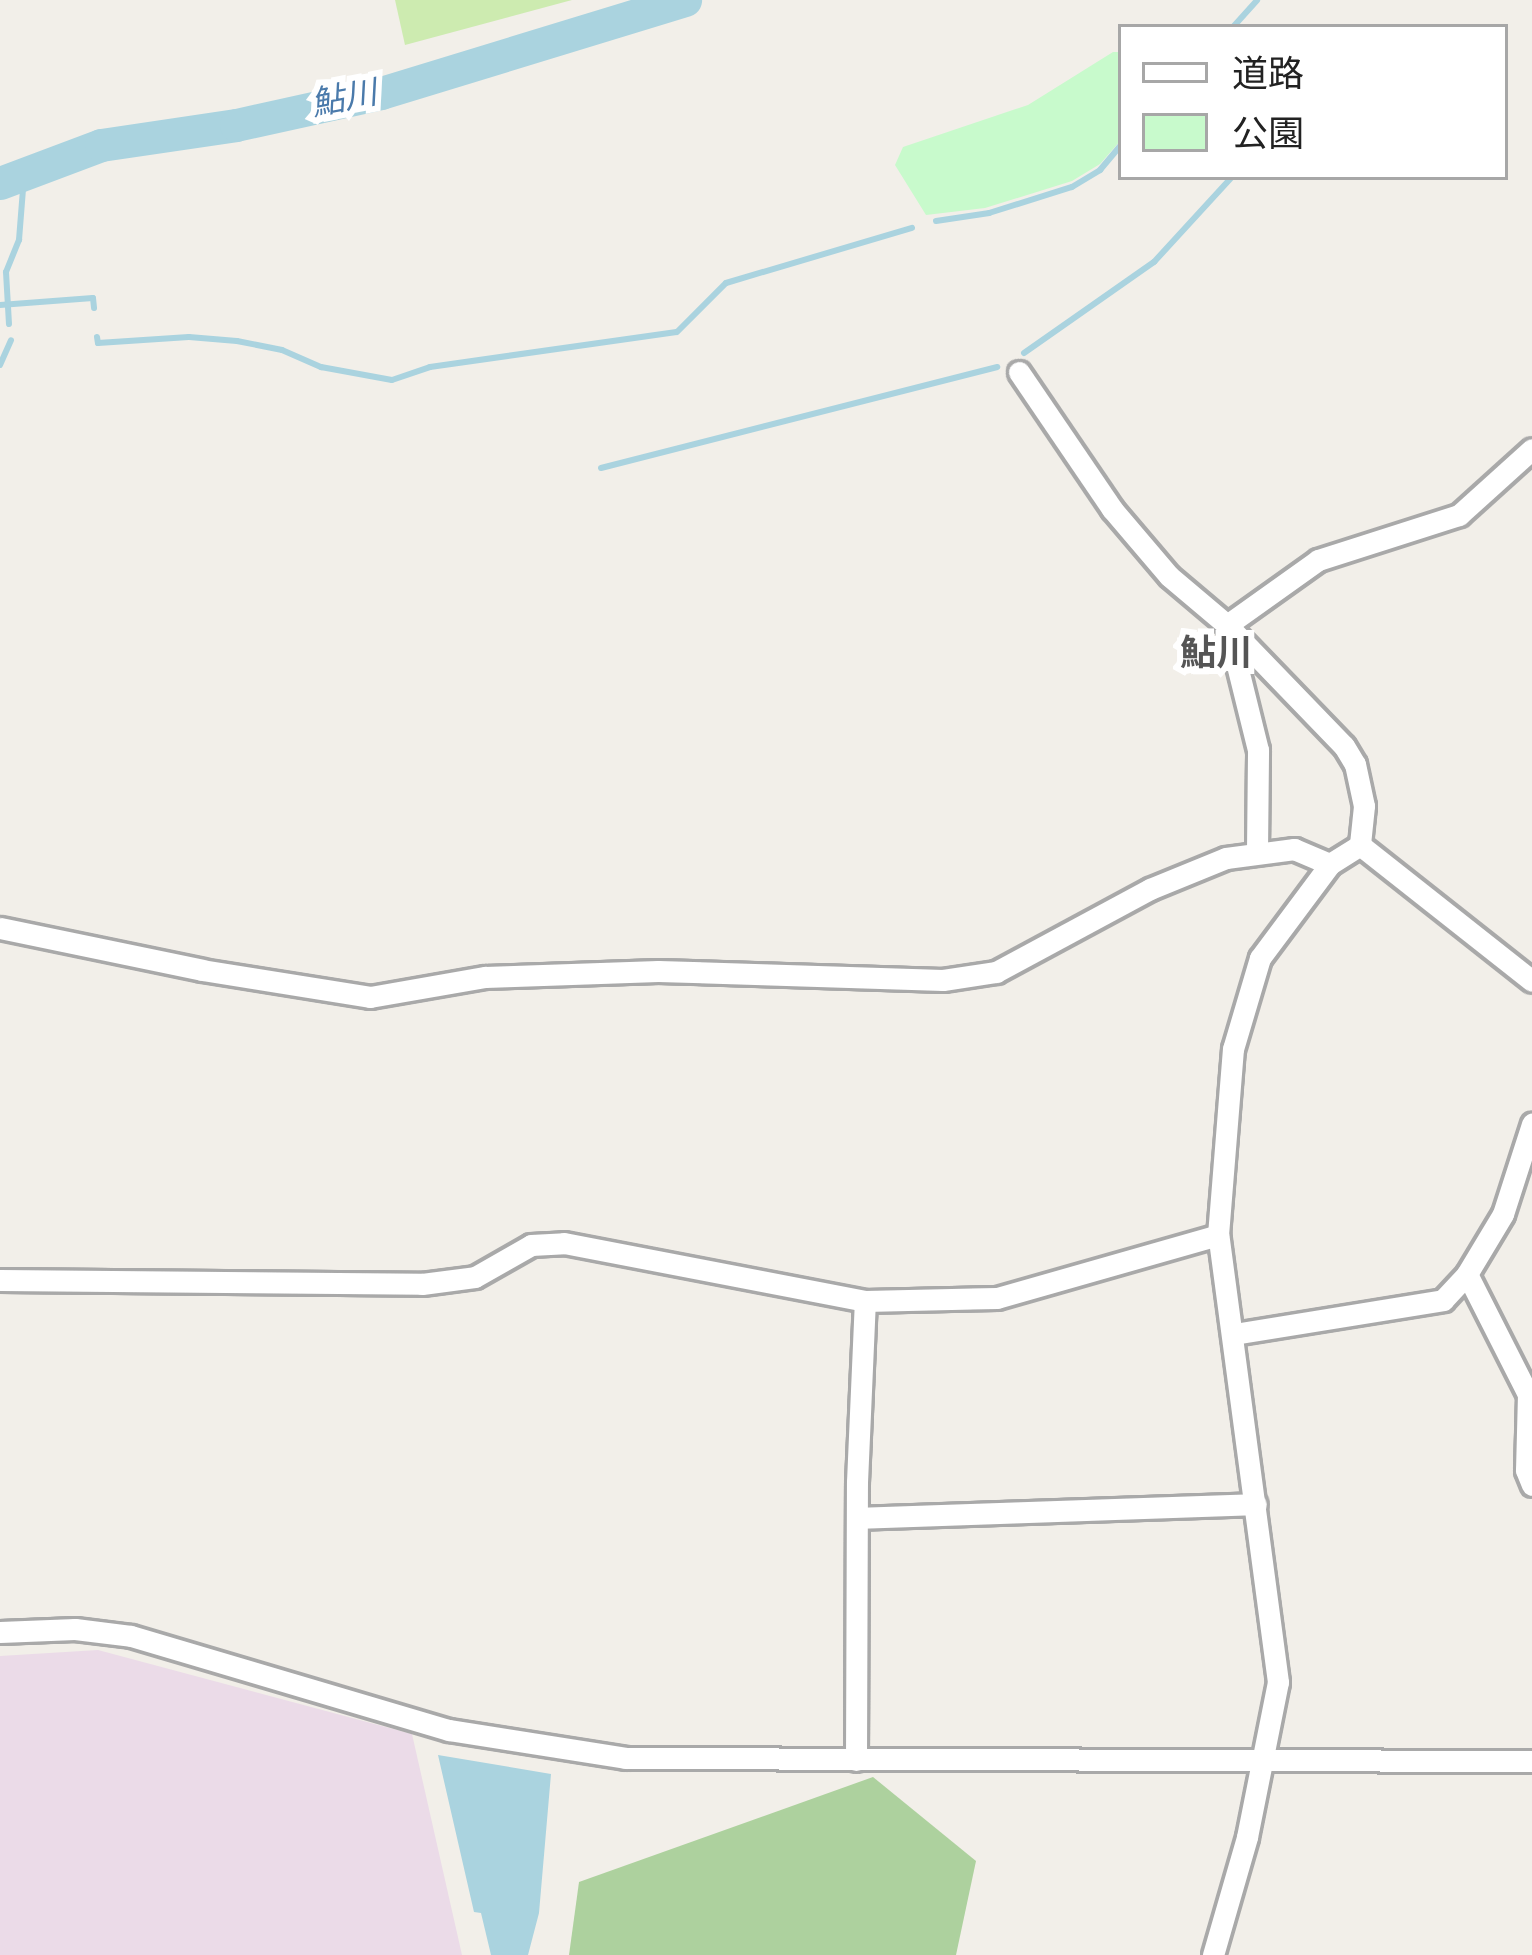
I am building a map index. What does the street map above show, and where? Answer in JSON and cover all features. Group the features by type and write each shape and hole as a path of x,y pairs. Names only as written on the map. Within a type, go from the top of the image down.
{"street":[{"path":"1019,372 1112,509 1168,576 1227,625 1355,764 1364,806 1360,845"},
{"path":"1227,625 1318,560 1459,515 1532,449"},
{"path":"1227,625 1258,750 1257,850"},
{"path":"1213,1955 1266,1759 1278,1682 1278,1648 1218,1235 1233,1049 1260,958 1330,864 1360,845"},
{"path":"1360,845 1532,981"},
{"path":"0,928 370,997 485,977 658,971 943,980 996,972 1150,889 1257,850 1294,849 1330,864"},
{"path":"1234,1334 1443,1300 1467,1274 1503,1214 1532,1124"},
{"path":"0,1280 422,1284 475,1277 531,1244 564,1243 865,1300 997,1298 1218,1235"},
{"path":"1467,1274 1528,1394 1526,1470 1532,1485"},
{"path":"856,1760 865,1300"},
{"path":"858,1518 1256,1504"},
{"path":"0,1632 75,1629 131,1636 449,1730 533,1747 626,1758 1532,1761"}],"shaded area":[{"path":"98,1650 412,1734 462,1955 0,1955 0,1656"}],"green space":[{"path":"395,0 572,0 405,45"},
{"path":"1118,52 1118,143 1100,164 1072,181 985,208 926,215 895,165 903,147 1028,105"},
{"path":"873,1777 976,1861 956,1955 569,1955 579,1882"}],"water":[{"path":"438,1755 551,1774 539,1913 528,1955 491,1955 481,1913 474,1912"}],"waterway":[{"name":"鮎川","path":"0,183 101,145 236,125 381,93 685,0"},
{"path":"1236,24 1257,0"},
{"path":"936,221 989,213 1072,187 1100,170 1118,149"},
{"path":"9,324 6,272 19,240 24,177"},
{"path":"1024,353 1154,262 1229,180"},
{"path":"97,337 98,343 189,337 237,341 282,350 321,367 392,380 430,367 677,332 726,283 912,228"},
{"path":"0,305 93,298 94,308"},
{"path":"0,365 11,340"},
{"path":"601,468 997,367"}],"district":[{"name":"鮎川","path":"1216,654"}]}
